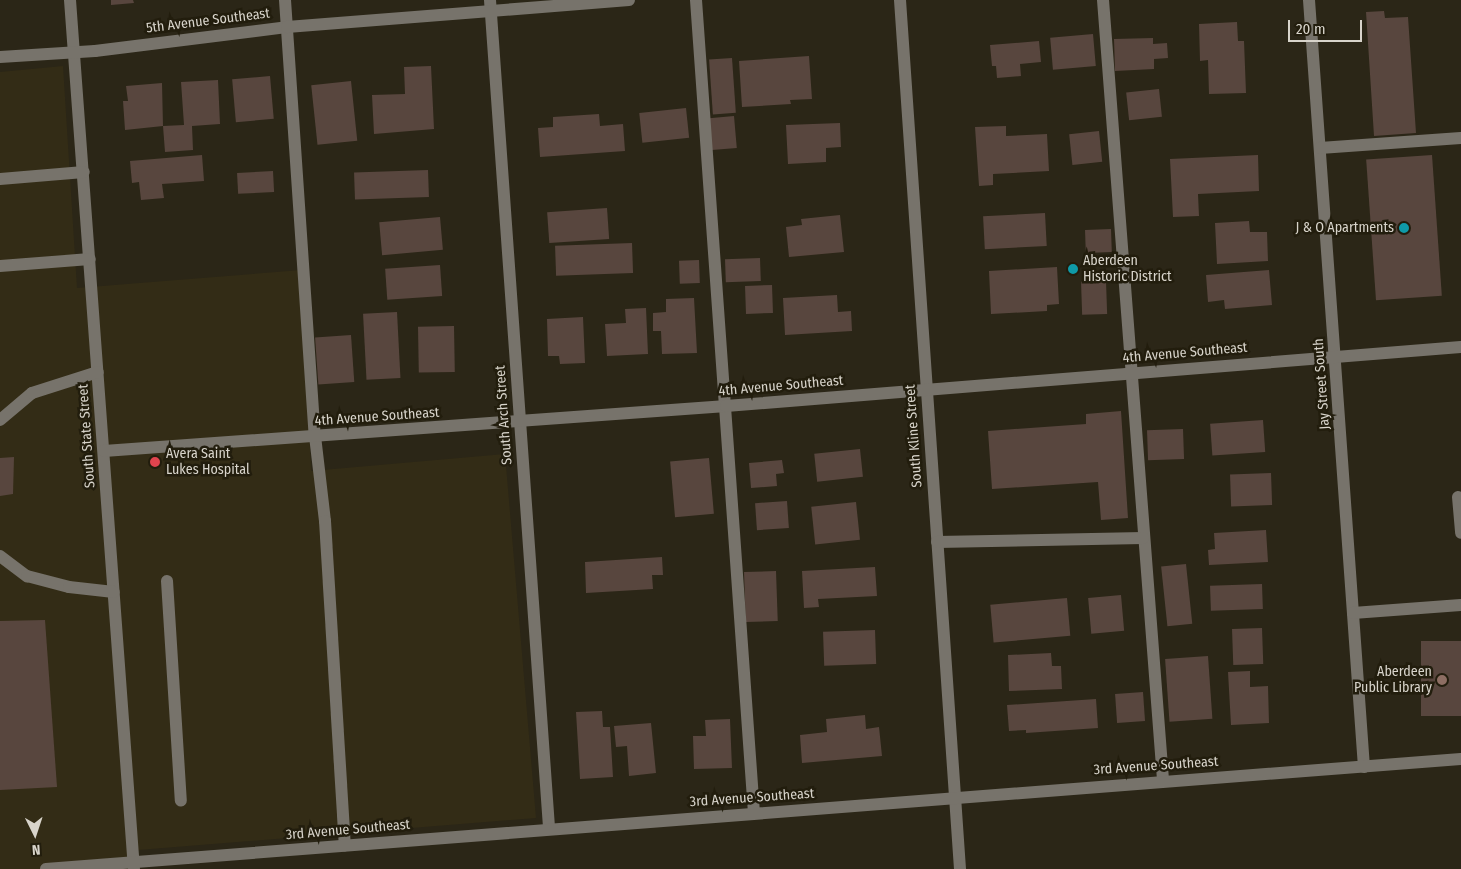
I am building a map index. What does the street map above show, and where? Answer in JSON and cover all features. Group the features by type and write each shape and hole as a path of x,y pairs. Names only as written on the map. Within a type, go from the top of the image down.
{"street":[{"name":"South State Street","path":"70,0 134,865"},
{"path":"285,0 315,436 325,521 345,845"},
{"name":"5th Avenue Southeast","path":"0,57 74,52 287,26 491,6 629,0"},
{"path":"696,0 754,813"},
{"name":"South Kline Street","path":"900,0 960,869"},
{"path":"1103,0 1162,780"},
{"name":"Jay Street South","path":"1308,0 1364,767"},
{"name":"South Arch Street","path":"491,6 549,828"},
{"path":"1320,148 1461,138"},
{"path":"0,179 84,172"},
{"path":"0,266 90,259"},
{"name":"4th Avenue Southeast","path":"104,451 726,406 1461,346"},
{"path":"0,420 32,393 98,372"},
{"path":"1458,497 1461,533"},
{"path":"937,542 1143,538"},
{"path":"0,556 26,576 69,587 114,592"},
{"path":"167,581 181,801"},
{"path":"1353,613 1461,605"},
{"name":"3rd Avenue Southeast","path":"46,869 134,865 549,828 1162,780 1461,759"}],"shaded area":[{"name":"Avera Saint Lukes Hospital","path":"63,66 77,288 302,270 311,471 505,454 536,818 138,850 138,869 0,869 0,72"}],"building":[{"path":"111,0 133,0 134,3 111,5"},
{"path":"1384,11 1385,18 1408,17 1416,133 1374,136 1366,12"},
{"path":"1237,22 1238,41 1244,41 1246,93 1209,94 1208,60 1200,61 1199,24"},
{"path":"1093,34 1096,66 1053,70 1050,38"},
{"path":"1153,38 1153,44 1167,43 1168,58 1154,59 1154,69 1115,71 1114,39"},
{"path":"1039,41 1041,62 1020,64 1021,76 997,78 996,66 992,66 990,45"},
{"path":"809,56 812,99 790,100 791,104 742,107 739,61"},
{"path":"732,58 736,113 713,114 709,60"},
{"path":"431,66 434,129 374,134 372,95 405,94 404,67"},
{"path":"270,76 274,119 236,122 232,79"},
{"path":"218,80 220,124 192,126 193,150 165,152 163,126 184,125 181,82"},
{"path":"351,81 357,141 317,145 311,85"},
{"path":"162,83 163,126 125,130 123,101 128,101 126,86"},
{"path":"1159,89 1162,117 1129,120 1126,92"},
{"path":"686,108 689,138 642,143 639,113"},
{"path":"599,114 600,126 623,124 625,151 540,157 538,128 553,127 553,117"},
{"path":"734,116 737,148 712,150 709,118"},
{"path":"840,123 841,147 826,148 826,162 788,164 786,125"},
{"path":"1006,126 1006,136 1047,134 1049,171 993,174 993,185 979,186 975,127"},
{"path":"1099,131 1102,162 1072,165 1069,134"},
{"path":"202,155 204,181 162,184 164,198 141,200 139,182 132,183 130,161"},
{"path":"1258,155 1259,191 1198,194 1199,216 1173,217 1170,159"},
{"name":"J & O Apartments","path":"1432,155 1442,296 1376,300 1366,160"},
{"path":"428,170 429,197 355,200 354,173"},
{"path":"273,171 274,192 238,194 237,173"},
{"path":"607,208 609,239 549,243 547,212"},
{"path":"1045,213 1047,246 985,249 983,216"},
{"path":"840,215 844,252 789,257 786,227 802,225 801,219"},
{"path":"440,217 443,250 382,255 379,222"},
{"path":"1249,221 1250,232 1267,232 1268,261 1217,264 1215,223"},
{"path":"1111,229 1112,252 1086,253 1085,230"},
{"path":"632,243 633,273 556,276 555,246"},
{"path":"760,258 761,281 726,282 725,259"},
{"path":"699,260 700,283 680,284 679,261"},
{"path":"440,265 442,296 387,300 385,269"},
{"path":"1057,267 1059,304 1047,305 1047,311 991,314 989,271"},
{"path":"1269,270 1272,305 1225,309 1224,300 1208,302 1206,275"},
{"path":"1106,281 1107,314 1082,315 1081,282"},
{"path":"772,285 773,313 746,314 745,286"},
{"path":"837,295 838,312 851,311 852,331 785,335 783,298"},
{"path":"694,298 697,353 662,354 661,331 653,331 653,313 666,312 666,299"},
{"path":"646,308 648,354 607,356 605,324 626,323 625,309"},
{"path":"397,312 400,378 367,380 363,314"},
{"path":"583,317 585,363 560,364 559,356 548,356 547,319"},
{"path":"454,326 455,372 419,373 418,327"},
{"path":"351,335 354,382 318,384 315,338"},
{"path":"1121,411 1128,518 1101,520 1098,482 992,489 988,431 1086,424 1086,414"},
{"path":"1263,420 1265,452 1212,456 1210,424"},
{"path":"1183,429 1184,459 1148,460 1147,430"},
{"path":"860,449 863,477 817,482 814,454"},
{"path":"14,457 13,494 0,496 0,458"},
{"path":"709,458 714,514 675,517 670,461"},
{"path":"782,460 784,473 776,474 777,486 751,488 749,463"},
{"path":"1271,473 1272,505 1231,506 1230,474"},
{"path":"787,501 789,528 757,530 755,503"},
{"path":"856,502 860,540 815,544 811,507"},
{"path":"1266,530 1268,562 1209,565 1208,550 1215,549 1214,533"},
{"path":"662,557 663,575 652,575 653,589 586,593 585,562"},
{"path":"1186,564 1192,624 1167,626 1161,567"},
{"path":"875,567 877,596 818,599 819,607 804,608 802,571"},
{"path":"776,571 778,621 746,622 744,572"},
{"path":"1262,584 1263,609 1211,611 1210,586"},
{"path":"1121,595 1124,631 1091,634 1088,598"},
{"path":"1067,598 1070,636 994,643 990,605"},
{"path":"45,620 57,787 0,790 0,621"},
{"path":"1262,628 1263,664 1233,665 1232,629"},
{"path":"875,630 876,664 824,666 823,632"},
{"name":"Aberdeen Public Library","path":"1421,641 1461,641 1461,716 1421,716"},
{"path":"1051,653 1052,666 1061,666 1062,689 1009,691 1008,655"},
{"path":"1208,656 1212,719 1169,722 1165,659"},
{"path":"1250,671 1250,687 1268,686 1269,723 1231,725 1228,672"},
{"path":"1143,692 1145,721 1117,723 1115,694"},
{"path":"1096,699 1098,728 1026,733 1026,730 1009,731 1007,705"},
{"path":"602,711 603,727 610,727 613,777 580,779 576,712"},
{"path":"865,715 866,729 879,727 882,756 802,763 800,735 827,732 826,719"},
{"path":"730,719 732,768 694,769 693,736 706,736 705,720"},
{"path":"651,723 656,773 629,776 627,746 616,747 614,726"}],"place":[{"name":"J & O Apartments","path":"1404,228"},
{"name":"Aberdeen Historic District","path":"1073,269"},
{"name":"Avera Saint Lukes Hospital","path":"155,462"},
{"name":"Aberdeen Public Library","path":"1442,680"}]}
